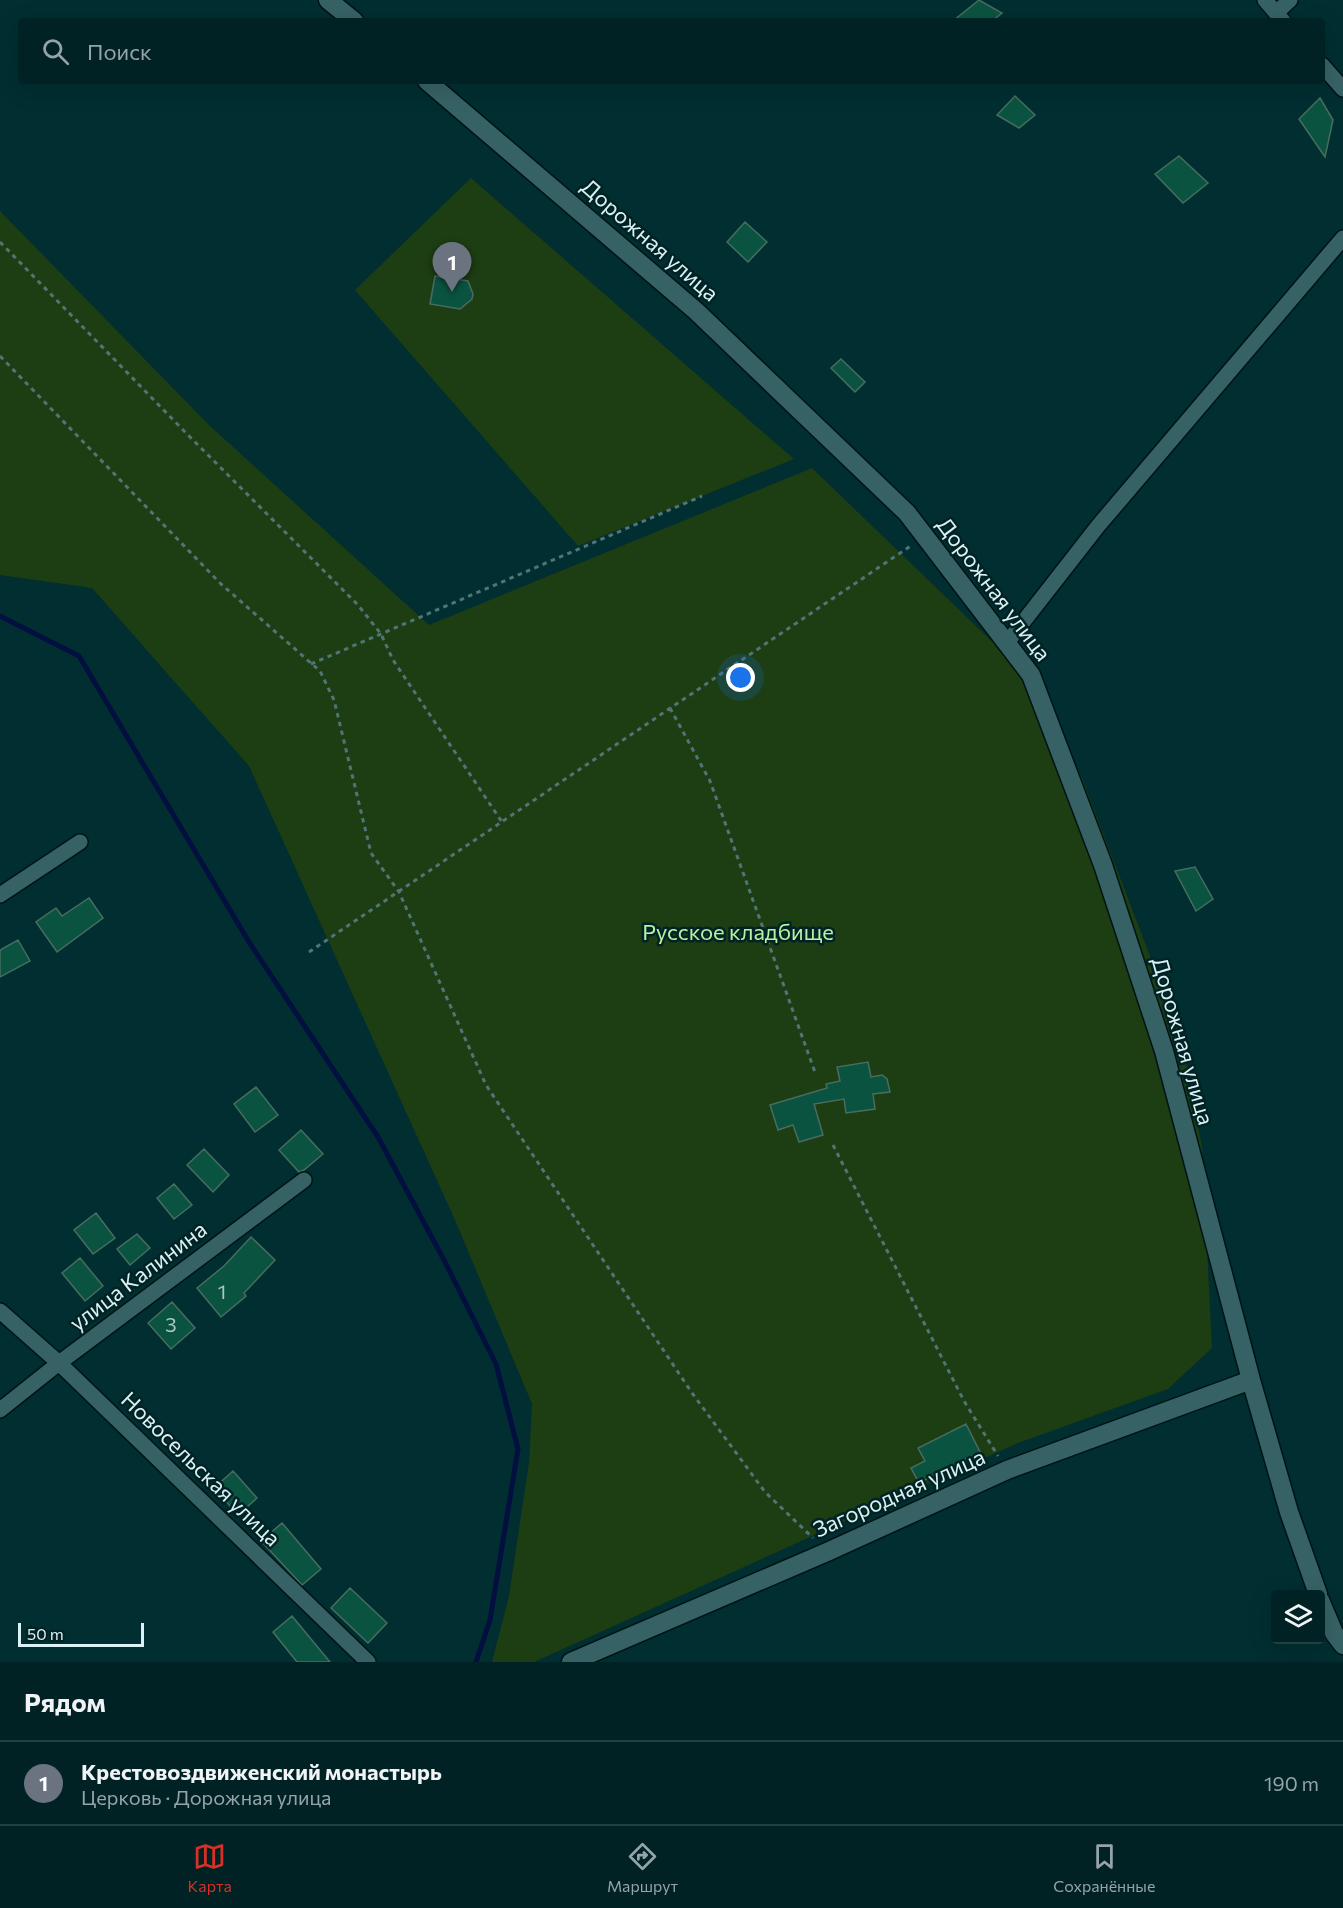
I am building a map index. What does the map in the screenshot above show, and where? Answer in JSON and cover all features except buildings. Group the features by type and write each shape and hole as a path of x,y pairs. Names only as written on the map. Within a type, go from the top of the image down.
{"street":[{"path":"328,0 350,18"},
{"path":"1265,0 1280,17 1290,0"},
{"path":"1325,68 1343,89"},
{"name":"Дорожная улица","path":"431,84 696,311 907,513 1031,675 1103,865 1164,1050 1251,1380 1289,1512 1317,1590"},
{"path":"1006,644 1098,526 1343,238"},
{"path":"0,895 80,842"},
{"name":"улица Калинина","path":"0,1410 59,1363 304,1180"},
{"name":"Новосельская улица","path":"0,1311 59,1363 368,1662"},
{"name":"Загородная улица","path":"571,1662 827,1552 1007,1470 1251,1380"},
{"path":"1325,1612 1334,1633 1343,1645"}],"path":[{"path":"0,242 187,435 358,605 381,634 393,660 502,822"},
{"path":"0,356 221,584 320,671 334,700 371,852 399,892 486,1085 692,1393 765,1492 827,1552"},
{"path":"311,664 702,496"},
{"path":"309,952 924,536"},
{"path":"670,708 710,781 816,1075"},
{"path":"833,1145 964,1401 1007,1470"}],"green space":[{"path":"471,178 794,459 578,546 355,290"},
{"name":"Русское кладбище","path":"0,211 209,425 429,625 812,468 1029,677 1082,778 1182,1040 1202,1148 1212,1348 1168,1389 1018,1443 534,1662 492,1662 509,1596 529,1462 532,1404 455,1220 249,766 92,588 0,575"}],"waterway":[{"path":"0,616 79,656 249,942 378,1137 444,1260 496,1364 518,1449 490,1620 476,1662"}],"place":[{"name":"Крестовоздвиженский монастырь","path":"452,292"}]}
